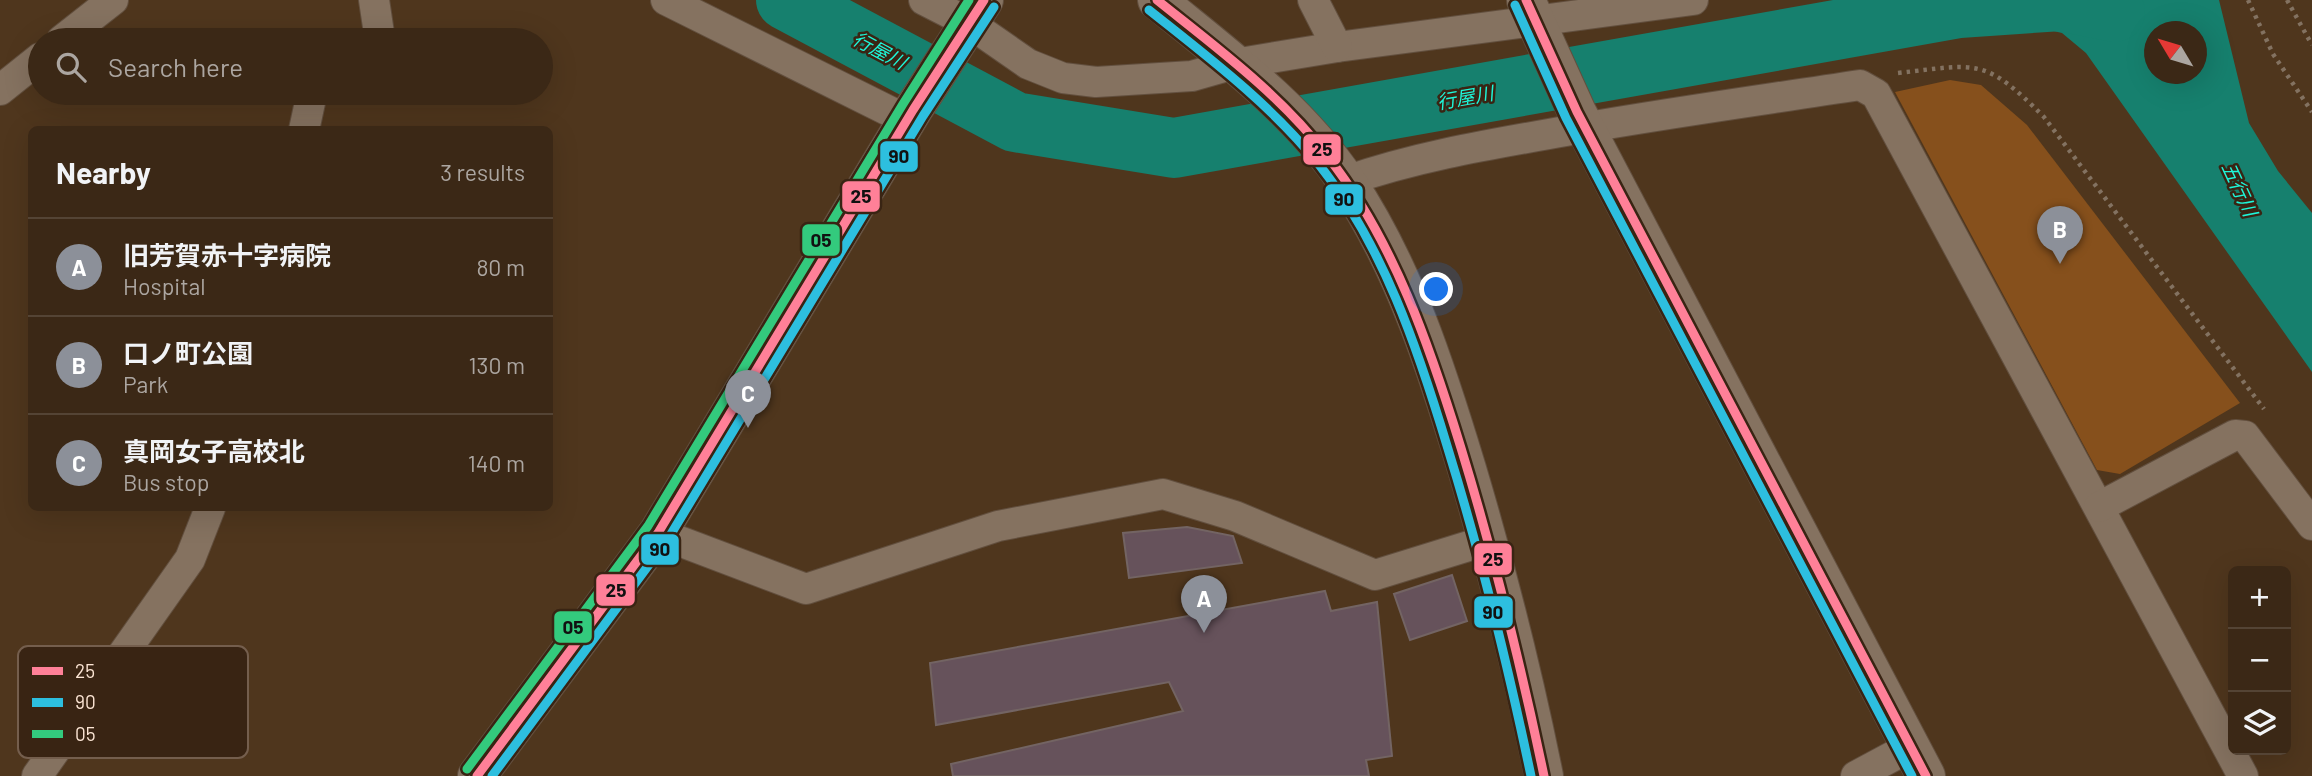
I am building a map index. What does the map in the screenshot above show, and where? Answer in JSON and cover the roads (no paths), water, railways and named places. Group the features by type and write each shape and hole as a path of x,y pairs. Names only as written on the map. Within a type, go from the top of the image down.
{"street":[{"path":"77,28 113,0"},
{"path":"374,0 378,28"},
{"path":"666,0 910,115"},
{"path":"924,0 970,22 1028,64 1063,78 1096,82 1192,76 1234,64 1337,47 1693,0"},
{"path":"1157,0 1263,89 1337,169 1396,271 1427,344 1488,540 1524,677 1544,776"},
{"path":"1314,0 1337,47"},
{"path":"1535,21 1582,119 1918,761 1856,776"},
{"path":"477,776 658,533 910,115 970,22"},
{"path":"0,90 28,68"},
{"path":"1337,169 1460,150 1582,119 1860,85 1876,94 2242,776"},
{"path":"305,126 309,105"},
{"path":"2099,507 2235,435 2245,436 2312,525"},
{"path":"658,533 806,589 998,526 1163,494 1235,516 1375,575 1488,540"},
{"path":"129,646 190,559 209,511"},
{"path":"37,776 50,758"}],"water":[{"name":"五行川","path":"2034,0 2219,0 2249,123 2278,171 2312,213 2312,372 2086,53 2062,33 2037,27"}],"waterway":[{"name":"行屋川","path":"786,0 1015,122 1174,148 1959,8 2061,1 2115,12"}],"place":[{"name":"口ノ町公園","path":"2060,264"},
{"name":"真岡女子高校北","path":"748,428"},
{"name":"旧芳賀赤十字病院","path":"1204,633"}]}
